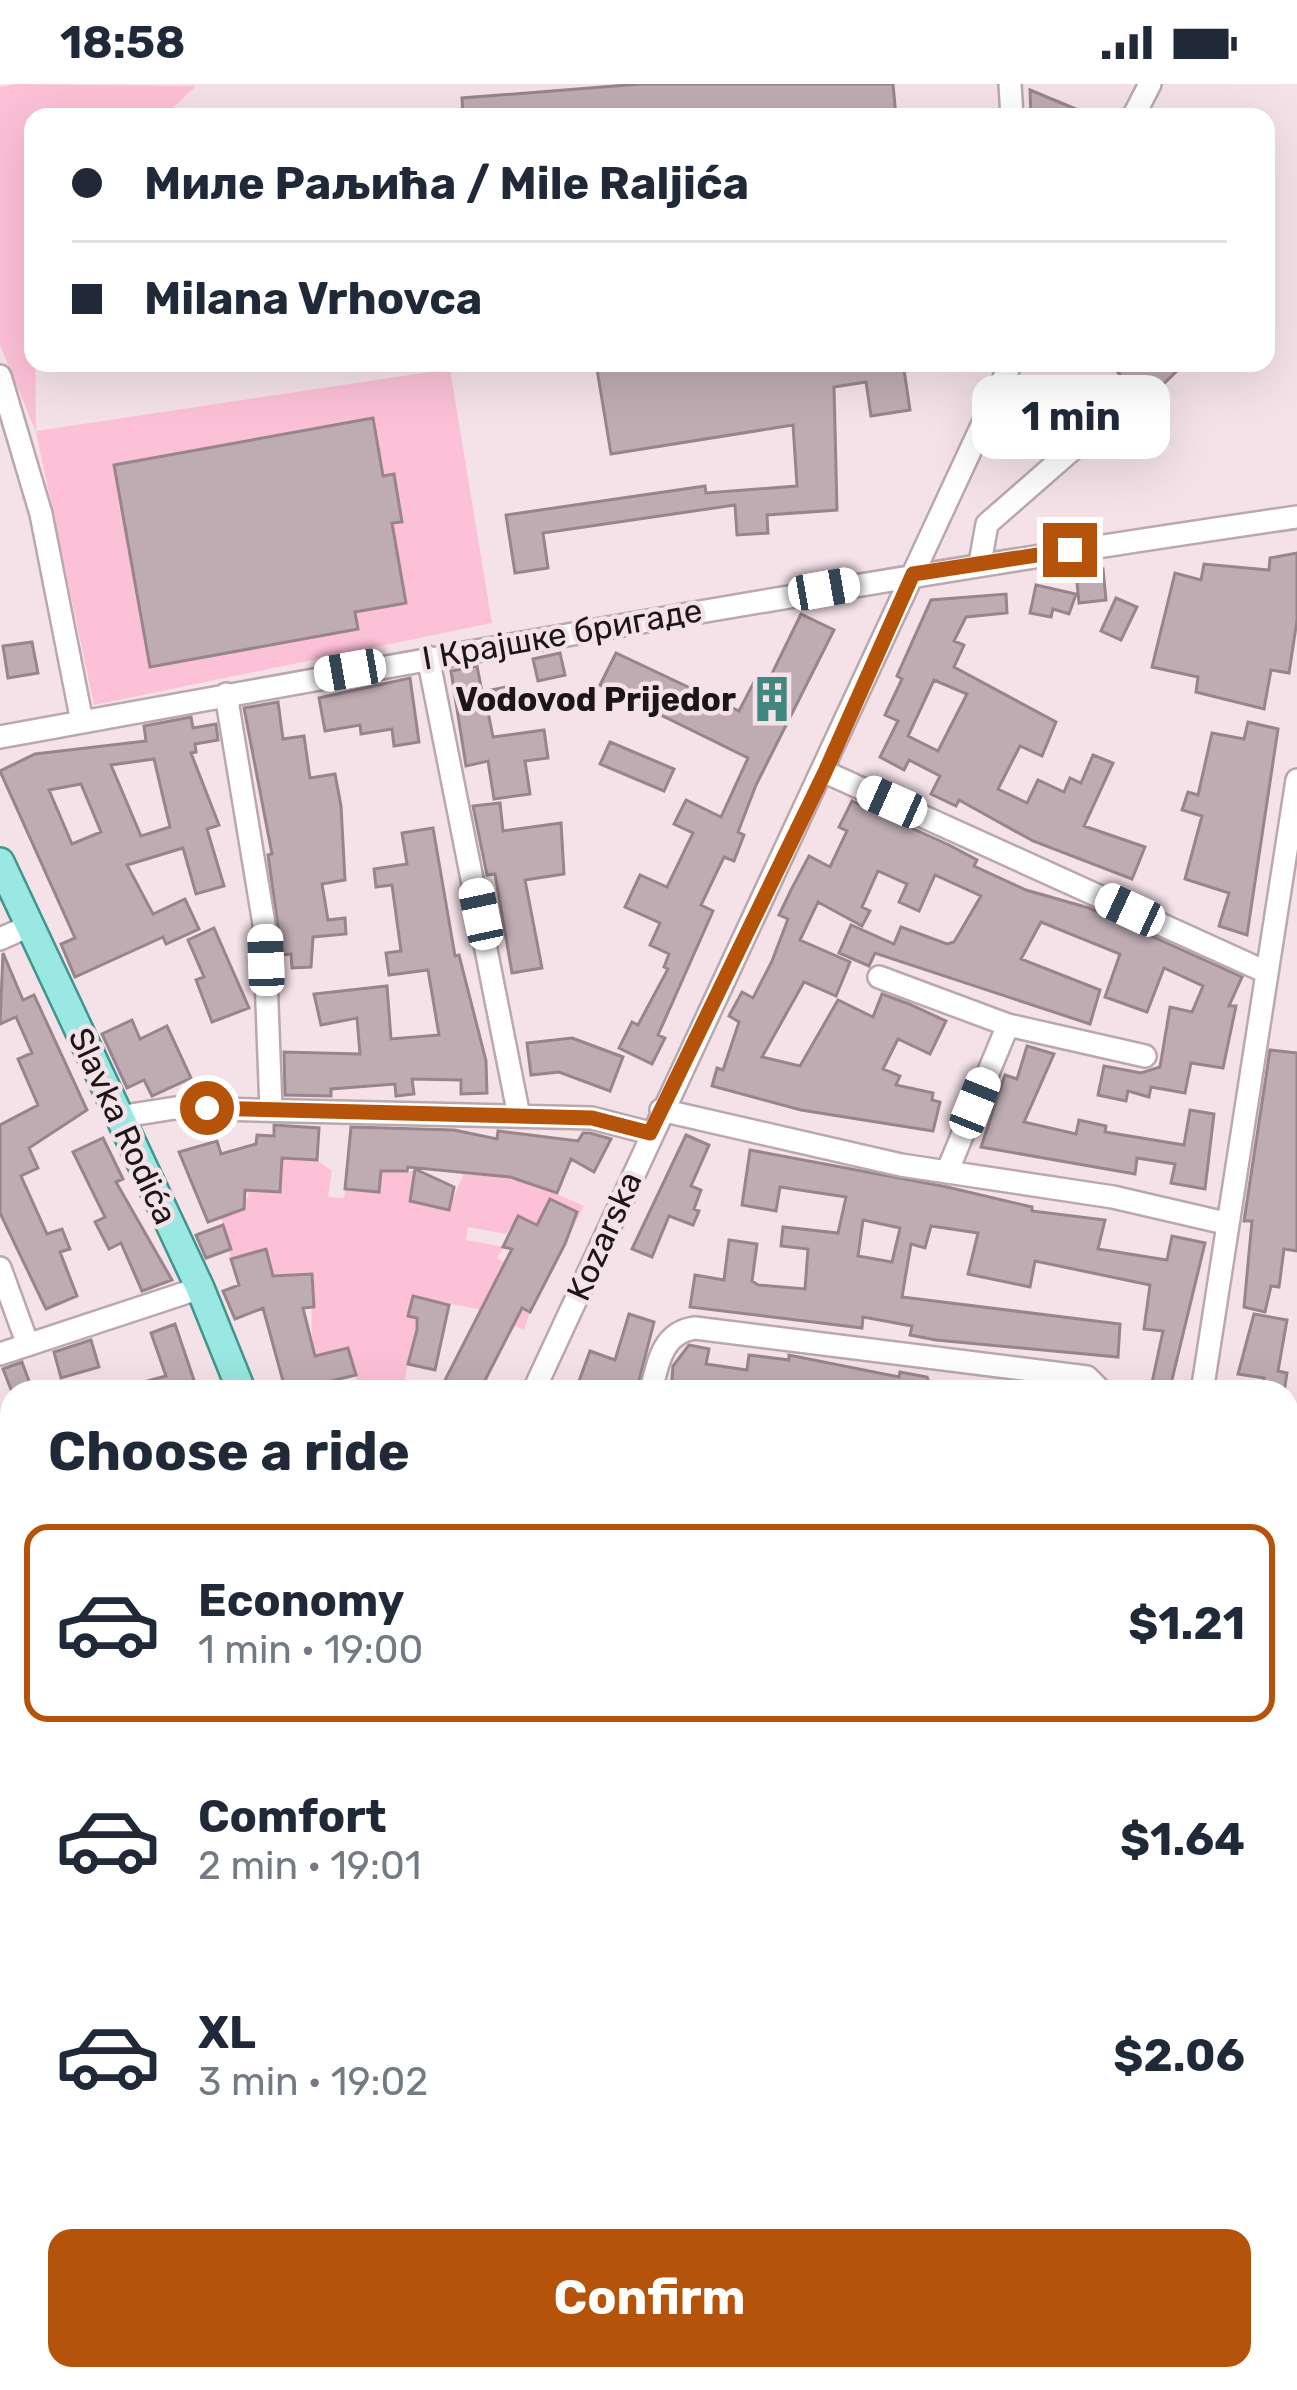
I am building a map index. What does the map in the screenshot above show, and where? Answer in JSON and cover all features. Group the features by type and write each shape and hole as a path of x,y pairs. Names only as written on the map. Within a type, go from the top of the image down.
{"main road":[{"name":"Slavka Rodića","path":"0,862 200,1288 237,1380"}],"street":[{"name":"Kozarska","path":"538,1380 650,1133 825,772 1007,372"},
{"path":"0,376 40,514 82,722"},
{"path":"980,563 987,524 1114,413"},
{"name":"I Крајшке бригаде","path":"0,737 913,574 1297,517"},
{"path":"428,657 519,1116"},
{"path":"226,694 264,924 272,1110"},
{"path":"825,772 1266,972"},
{"path":"1204,1380 1297,780"},
{"path":"0,939 29,926"},
{"path":"879,977 1008,1025 1145,1057"},
{"path":"947,1172 1008,1025"},
{"path":"118,1117 175,1108 592,1118 650,1133"},
{"path":"661,1110 947,1172 1113,1197 1225,1223"},
{"path":"0,1268 28,1345"},
{"path":"0,1354 200,1288"},
{"path":"655,1380 664,1348 683,1330 695,1328 1091,1380"}],"shaded area":[{"path":"196,86 173,108 24,108 24,372 35,372 36,431 450,372 492,623 94,705 36,432 0,345 0,87"},
{"path":"282,1158 317,1160 332,1171 328,1197 344,1198 348,1173 357,1169 356,1190 378,1192 381,1171 419,1171 408,1201 448,1210 465,1171 511,1168 510,1180 532,1183 584,1206 565,1244 519,1216 506,1234 468,1227 466,1240 504,1247 497,1258 505,1263 491,1292 530,1312 524,1330 478,1309 413,1297 408,1316 417,1318 404,1380 357,1380 348,1348 315,1356 312,1274 268,1277 265,1249 231,1259 221,1217 248,1198 249,1190"}],"building":[{"path":"640,84 893,84 895,108 463,108 462,98"},
{"path":"1030,90 1073,108 1031,108"},
{"path":"597,372 904,372 910,410 871,416 866,382 834,387 837,510 767,515 768,533 737,535 735,505 543,533 548,568 515,573 506,515 705,486 706,493 797,486 793,425 611,454"},
{"path":"1118,372 1176,372 1144,403"},
{"path":"373,418 383,476 394,474 402,522 392,523 406,603 355,612 358,629 150,667 114,465"},
{"path":"1297,553 1297,620 1289,673 1271,670 1264,709 1196,692 1198,677 1152,667 1175,573 1201,580 1204,564 1269,570 1270,558"},
{"path":"1103,569 1106,600 1079,603 1076,572"},
{"path":"1036,585 1076,594 1069,614 1053,609 1051,617 1030,613"},
{"path":"1006,594 1007,613 966,617 954,641 964,645 954,667 1056,722 1042,756 1020,746 998,789 1027,803 1038,780 1064,792 1070,778 1081,783 1093,755 1113,763 1084,826 1145,847 1132,879 1033,841 959,800 956,806 931,794 940,776 909,760 904,770 880,757 898,721 885,715 902,679 897,676 931,600","holes":["934,680 967,694 938,751 908,736"]},
{"path":"1116,598 1137,607 1121,640 1101,631"},
{"path":"801,614 834,630 756,785 738,832 744,835 734,861 724,857 701,905 713,911 658,1035 665,1038 652,1064 619,1048 632,1022 638,1025 668,969 664,967 669,954 650,945 660,923 625,907 640,875 667,887 693,833 674,824 686,800 721,817 748,758 600,685 616,653 739,711 755,680 766,686"},
{"path":"32,642 38,673 8,678 3,646"},
{"path":"560,653 565,675 538,681 533,659"},
{"path":"477,666 482,692 506,687 509,702 487,707 493,737 544,730 548,758 525,761 530,794 494,799 488,761 466,766 451,671"},
{"path":"410,678 419,742 394,746 392,729 361,734 360,725 325,731 319,698"},
{"path":"278,702 283,739 304,736 310,778 335,774 341,806 345,880 322,884 328,920 345,918 346,934 313,937 311,967 292,968 291,954 282,955 268,855 272,854 244,708"},
{"path":"191,717 193,728 216,724 218,740 195,744 196,752 191,753 219,825 207,829 224,886 196,894 183,848 127,865 153,914 185,899 199,929 166,944 163,937 75,977 61,944 75,938 0,771 35,754 146,741 144,726","holes":["154,759 170,827 141,836 111,765","81,784 101,832 72,844 49,790"]},
{"path":"1248,722 1278,729 1247,935 1219,926 1229,893 1185,879 1202,816 1182,810 1188,792 1198,795 1212,733 1244,739"},
{"path":"610,742 674,769 664,791 600,764"},
{"path":"852,801 949,845 977,860 974,866 1026,890 1089,908 1242,977 1229,1006 1236,1006 1223,1068 1191,1063 1185,1093 1151,1087 1149,1097 1128,1091 1126,1101 1098,1095 1104,1066 1141,1073 1160,1067 1170,1007 1192,1012 1203,986 1164,968 1147,1012 1105,997 1120,954 1041,922 1021,959 1100,990 1090,1024 875,953 869,966 839,953 851,925 894,944 901,927 947,944 954,942 981,896 935,875 919,911 899,902 907,884 878,871 862,907 870,911 862,926 818,902 800,940 850,962 836,996 804,982 762,1057 800,1066 838,1000 873,1017 882,994 909,1004 946,1021 930,1054 898,1039 883,1069 900,1076 896,1085 933,1093 932,1100 940,1102 933,1131 801,1110 712,1086 717,1068 723,1070 739,1022 729,1016 742,992 753,998 772,961 788,919 779,915 809,856 830,867 847,831 839,827"},
{"path":"500,803 503,831 561,823 564,874 525,880 542,968 512,973 495,874 487,875 473,806"},
{"path":"433,828 455,956 459,955 486,1061 487,1093 461,1094 461,1080 412,1079 414,1094 396,1096 395,1084 331,1089 331,1096 285,1095 284,1052 360,1054 357,1018 321,1025 314,994 387,986 391,1039 439,1035 428,970 389,975 386,953 401,951 392,885 376,887 374,869 407,864 402,833"},
{"path":"214,928 249,1008 212,1022 196,980 204,977 188,940"},
{"path":"3,953 23,1000 34,995 87,1110 29,1148 38,1168 21,1176 47,1234 62,1229 70,1249 60,1252 77,1296 46,1309 0,1213 0,1125 38,1105 18,1059 32,1053 16,1017 0,1024"},
{"path":"132,1020 140,1039 167,1026 191,1078 152,1096 144,1080 127,1088 102,1034"},
{"path":"572,1038 623,1057 610,1091 559,1072 531,1075 527,1043"},
{"path":"1027,1046 1054,1054 1024,1122 1076,1134 1079,1120 1106,1126 1105,1132 1184,1145 1190,1110 1214,1114 1205,1189 1171,1183 1175,1164 1137,1158 1135,1174 981,1147 1005,1075 1017,1079"},
{"path":"1270,1050 1297,1053 1297,1251 1284,1249 1279,1287 1271,1286 1265,1312 1244,1307 1252,1221 1244,1221"},
{"path":"274,1125 319,1128 317,1160 282,1158 280,1192 245,1190 244,1209 208,1222 179,1152 217,1141 221,1154 256,1144 257,1135 274,1136"},
{"path":"351,1127 454,1130 497,1139 498,1131 578,1141 583,1133 590,1133 611,1139 594,1172 571,1159 557,1193 510,1177 408,1167 407,1171 381,1171 379,1192 345,1189"},
{"path":"686,1135 709,1145 691,1186 701,1190 694,1209 699,1211 693,1225 669,1216 652,1257 632,1249"},
{"path":"103,1138 123,1179 116,1182 172,1280 142,1291 121,1243 109,1249 95,1222 105,1217 73,1152"},
{"path":"750,1150 947,1187 1032,1207 1032,1211 1105,1220 1098,1249 1167,1260 1172,1236 1205,1243 1172,1380 1153,1380 1163,1331 1144,1329 1150,1285 1035,1261 1030,1287 968,1274 978,1233 931,1226 925,1248 911,1244 902,1297 1120,1324 1118,1357 936,1340 910,1335 912,1326 863,1317 862,1328 690,1307 695,1275 724,1280 729,1240 757,1244 752,1281 758,1285 805,1289 808,1249 781,1246 783,1227 838,1233 846,1197 780,1187 776,1211 742,1205","holes":["863,1220 900,1228 892,1262 858,1256"]},
{"path":"415,1169 454,1187 449,1210 410,1201"},
{"path":"550,1199 577,1212 530,1312 522,1308 485,1380 445,1380 512,1249 503,1247 518,1216 537,1225"},
{"path":"223,1225 231,1249 206,1258 196,1235"},
{"path":"266,1249 273,1276 312,1274 314,1307 303,1308 315,1356 348,1348 356,1375 283,1380 263,1308 235,1319 223,1291 239,1285 231,1259"},
{"path":"413,1296 449,1305 435,1370 408,1364 417,1329 417,1318 408,1316"},
{"path":"629,1314 654,1322 639,1380 579,1380 590,1351 615,1360"},
{"path":"1254,1314 1287,1320 1278,1371 1287,1373 1286,1380 1238,1374"},
{"path":"175,1324 194,1380 151,1380 166,1376 151,1333"},
{"path":"91,1340 99,1367 61,1378 54,1352"},
{"path":"689,1345 709,1349 706,1364 747,1370 749,1355 789,1360 789,1355 928,1380 672,1380 673,1366"},
{"path":"22,1362 29,1380 7,1380 3,1369"}],"place":[{"name":"Vodovod Prijedor","path":"772,699"}],"route":[{"path":"207,1108 592,1118 650,1133 825,772 913,574 1070,550"}]}
